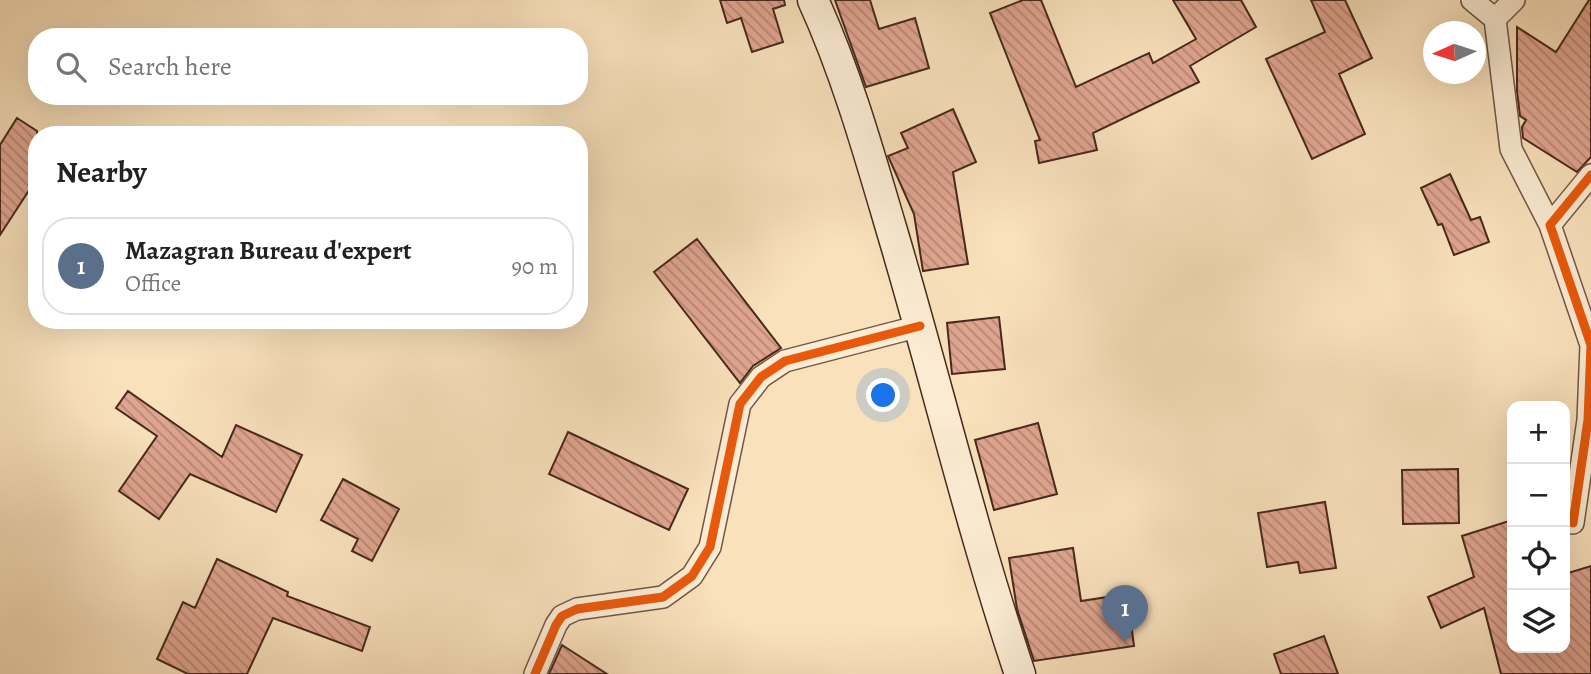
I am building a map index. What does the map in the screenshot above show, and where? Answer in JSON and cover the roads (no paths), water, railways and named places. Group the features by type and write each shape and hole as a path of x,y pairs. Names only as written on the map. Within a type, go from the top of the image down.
{"main road":[{"path":"813,0 862,129 920,326 964,494 1020,674"}],"street":[{"path":"1472,0 1495,19 1511,149 1550,225 1591,345 1588,420 1573,523"},
{"path":"1495,19 1514,0"},
{"path":"1550,225 1591,175"},
{"path":"535,674 562,616 577,609 663,597 692,576 710,547 740,404 761,377 785,360 920,326"}],"place":[{"name":"Mazagran Bureau d'expert","path":"1125,643"}]}
